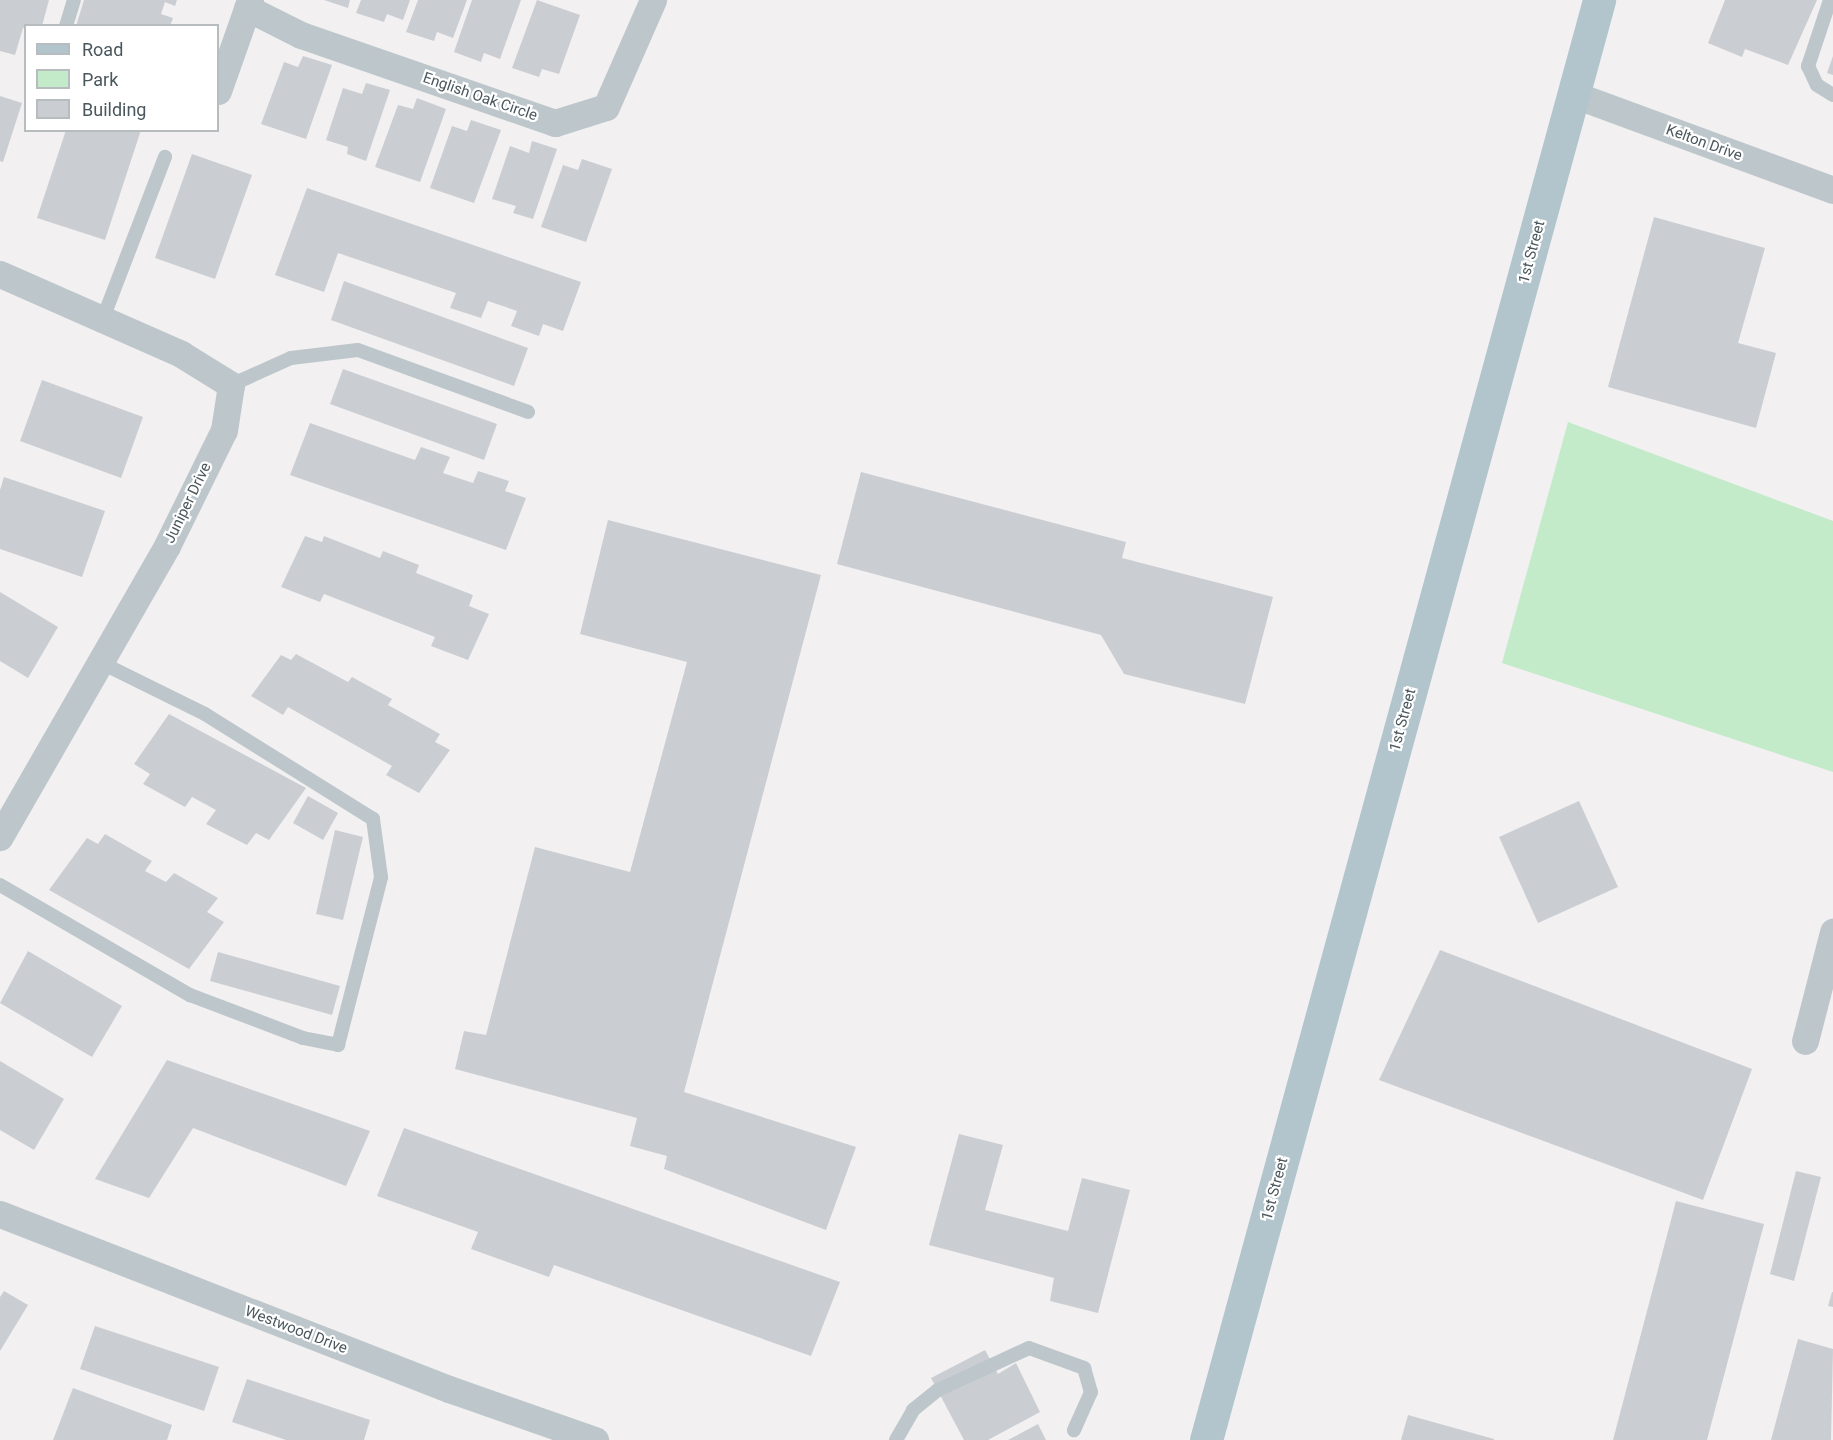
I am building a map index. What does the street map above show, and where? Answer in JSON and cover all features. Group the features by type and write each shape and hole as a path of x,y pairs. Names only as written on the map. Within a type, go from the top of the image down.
{"main road":[{"name":"1st Street","path":"1206,1440 1575,95 1599,0"}],"street":[{"name":"English Oak Circle","path":"248,4 301,35 555,123 606,106 652,0"},
{"path":"219,89 248,4"},
{"name":"Kelton Drive","path":"1575,95 1833,190"},
{"path":"0,274 181,354 231,385"},
{"name":"Juniper Drive","path":"0,837 167,546 224,430 231,385"},
{"path":"1804,1041 1833,932"},
{"name":"Westwood Drive","path":"0,1214 449,1389 595,1440"}],"lane":[{"path":"67,24 74,0"},
{"path":"1830,0 1808,66 1817,85 1833,95"},
{"path":"102,321 165,157"},
{"path":"231,385 291,358 358,350 528,412"},
{"path":"0,885 190,995 303,1038 338,1045 381,877 373,819 206,714 100,663"},
{"path":"896,1440 913,1410 938,1390 1029,1348 1084,1368 1091,1392 1074,1430"}],"green space":[{"path":"1568,422 1833,521 1833,772 1502,663"}],"building":[{"path":"0,0 49,0 43,24 24,24 15,55 0,51"},
{"path":"84,0 177,0 175,6 165,2 161,14 173,18 171,24 77,24"},
{"path":"324,0 350,0 348,8"},
{"path":"361,0 410,0 403,20 387,14 384,22 356,13"},
{"path":"418,0 467,0 453,38 437,32 434,41 406,32"},
{"path":"472,0 521,0 500,59 484,53 481,62 454,52"},
{"path":"537,0 580,15 559,74 542,69 539,77 512,68"},
{"path":"1725,0 1817,0 1788,65 1745,49 1742,57 1708,43"},
{"path":"303,56 332,65 306,139 261,124 284,62 298,67"},
{"path":"1833,56 1833,75 1827,73"},
{"path":"366,83 390,90 366,161 347,154 348,147 326,140 343,88 362,94"},
{"path":"0,96 22,103 3,162 0,161"},
{"path":"417,98 446,109 420,182 375,167 398,105 413,109"},
{"path":"471,120 501,130 474,203 430,188 452,126 467,131"},
{"path":"65,132 140,132 105,240 37,218"},
{"path":"532,141 557,149 533,219 513,213 516,206 492,199 510,146 529,153"},
{"path":"192,154 252,175 215,279 155,258"},
{"path":"582,159 612,169 586,242 541,227 563,165 578,170"},
{"path":"307,188 581,282 563,331 543,324 539,336 511,326 517,311 488,301 481,318 450,308 456,293 338,253 324,292 275,275"},
{"path":"1654,217 1765,248 1738,343 1776,353 1756,428 1608,387"},
{"path":"344,281 528,348 514,386 331,320"},
{"path":"343,369 497,424 484,460 330,404"},
{"path":"42,380 143,417 121,478 20,441"},
{"path":"310,423 415,460 421,447 450,457 443,473 473,483 478,471 509,481 505,491 526,498 506,550 290,475"},
{"path":"861,472 1126,542 1122,558 1273,597 1245,704 1124,674 1101,635 837,564"},
{"path":"4,477 105,511 82,577 0,549 0,490"},
{"path":"608,520 821,575 684,1092 856,1147 826,1230 664,1169 667,1156 630,1146 637,1118 455,1069 464,1031 486,1035 535,847 630,872 687,662 580,634"},
{"path":"305,536 322,542 324,536 380,558 383,551 419,565 416,573 473,595 469,606 489,614 468,660 431,646 435,637 324,594 320,602 281,587"},
{"path":"0,592 58,627 28,678 0,661"},
{"path":"296,654 348,682 352,677 392,699 388,705 440,734 435,742 450,750 419,793 386,775 392,766 288,707 283,715 251,696 281,655 291,660"},
{"path":"169,714 306,788 269,840 256,833 247,845 206,824 216,810 192,797 185,807 143,784 150,774 134,764"},
{"path":"308,796 338,813 323,840 293,823"},
{"path":"1579,801 1618,887 1538,923 1499,837"},
{"path":"335,830 363,837 343,920 316,914"},
{"path":"105,834 152,861 145,871 166,882 174,873 218,898 207,912 224,922 189,969 49,890 87,838 98,844"},
{"path":"1440,950 1752,1069 1703,1200 1379,1080"},
{"path":"28,951 122,1006 92,1057 0,1003"},
{"path":"218,952 340,986 332,1015 210,981"},
{"path":"167,1060 370,1131 346,1186 193,1128 149,1198 95,1179"},
{"path":"0,1061 64,1099 34,1150 0,1130"},
{"path":"404,1128 840,1282 811,1356 554,1265 549,1277 471,1249 478,1232 377,1196"},
{"path":"959,1134 1003,1145 985,1210 1068,1231 1082,1178 1130,1190 1098,1313 1050,1301 1054,1278 929,1245"},
{"path":"1796,1171 1821,1177 1794,1281 1770,1274"},
{"path":"1676,1201 1764,1224 1707,1440 1613,1440"},
{"path":"4,1291 28,1305 0,1351 0,1297"},
{"path":"1833,1292 1833,1307 1828,1306"},
{"path":"95,1326 219,1367 204,1411 80,1369"},
{"path":"1798,1339 1833,1349 1831,1440 1771,1440"},
{"path":"985,1350 998,1374 1016,1363 1040,1412 988,1440 964,1440 931,1378"},
{"path":"247,1379 370,1420 364,1440 286,1440 232,1422"},
{"path":"73,1388 172,1425 167,1440 53,1440"},
{"path":"1408,1415 1494,1439 1494,1440 1401,1440"},
{"path":"1038,1424 1046,1440 1008,1440"}]}
